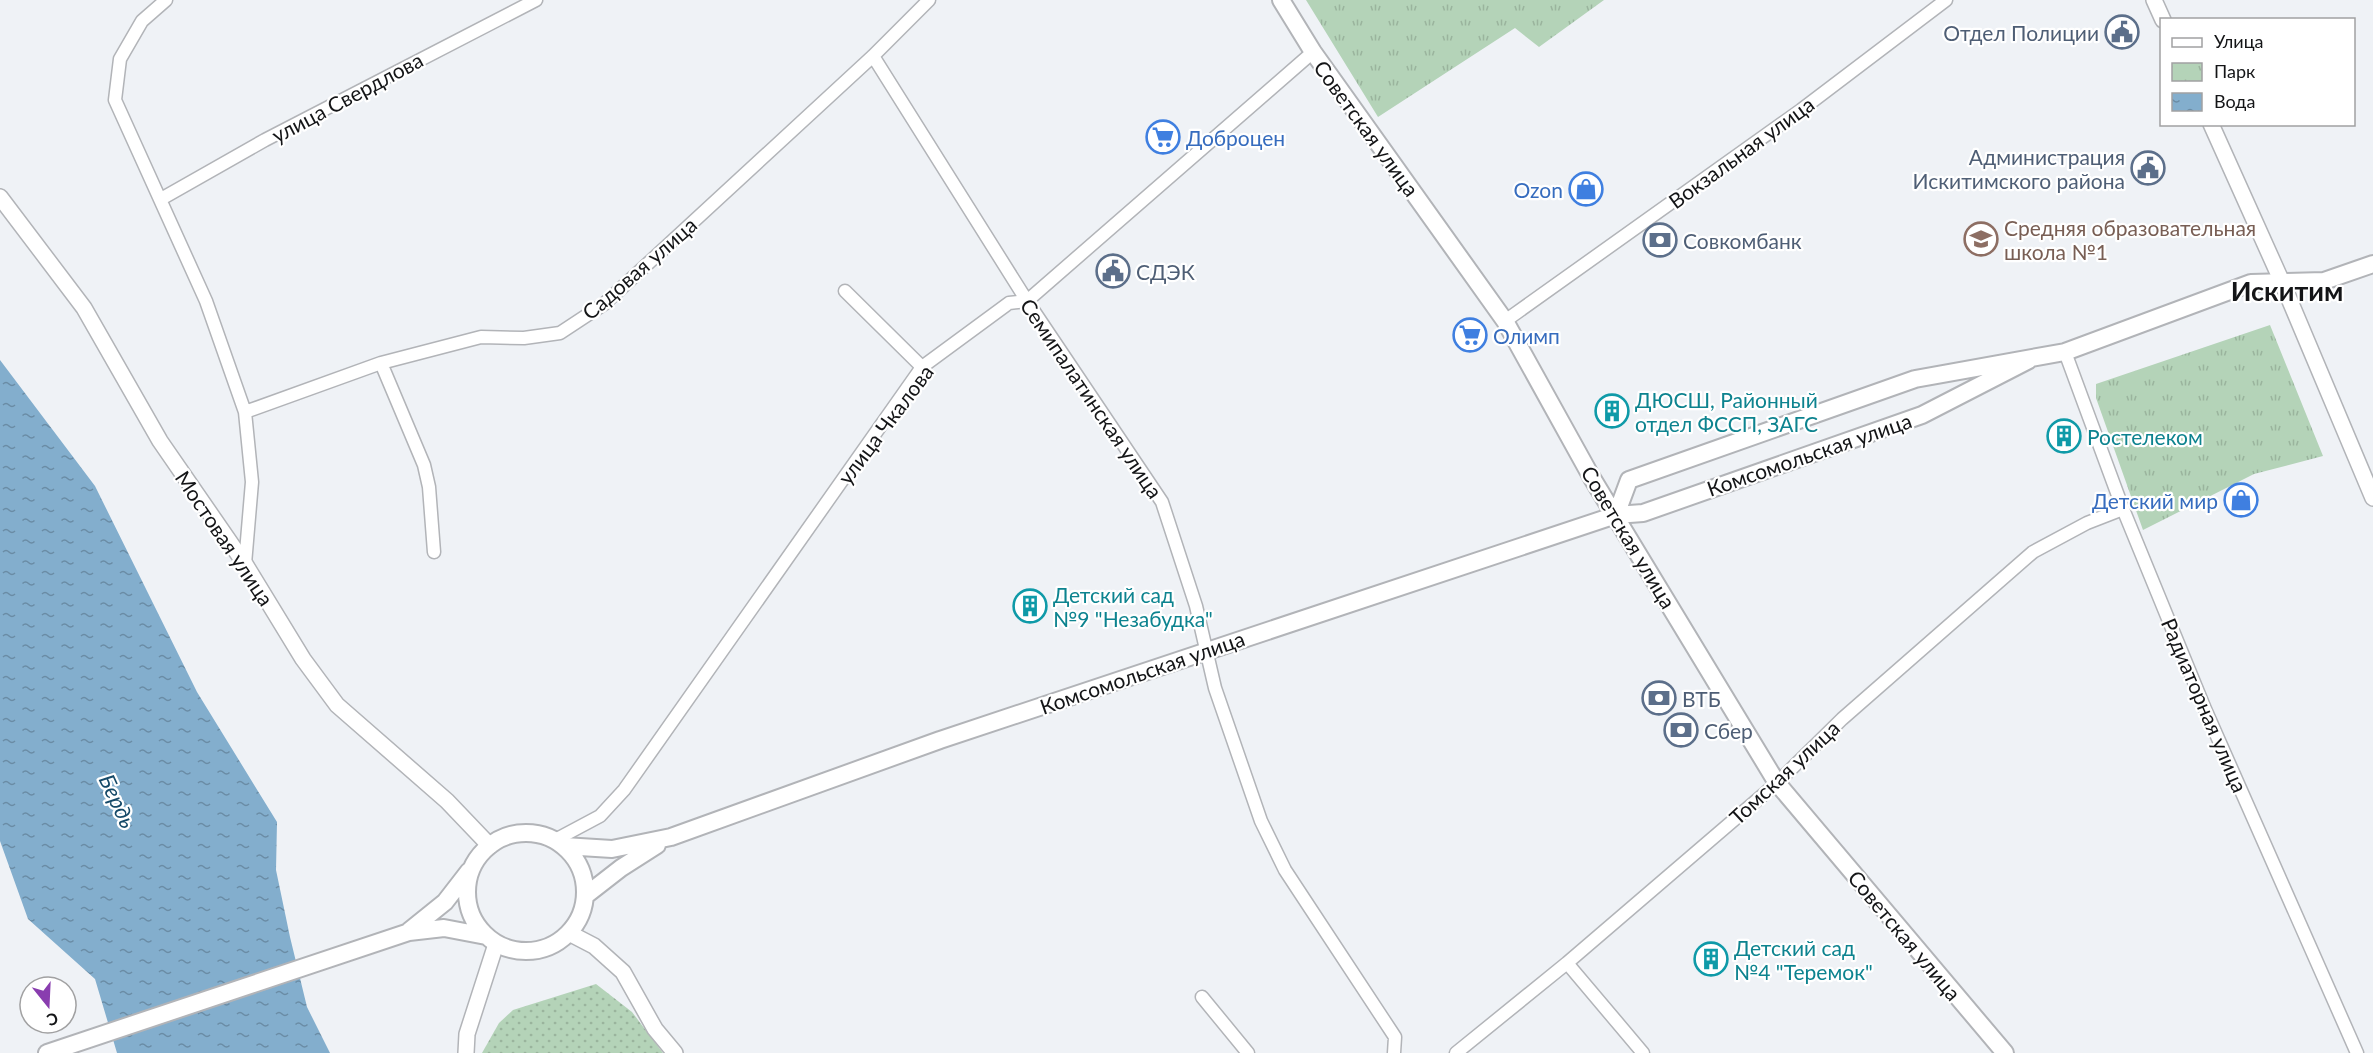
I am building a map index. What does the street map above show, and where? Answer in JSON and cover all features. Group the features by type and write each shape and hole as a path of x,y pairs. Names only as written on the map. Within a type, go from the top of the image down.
{"main road":[{"name":"Советская улица","path":"1281,0 1313,52 1505,321 1593,478 1777,783 2005,1053"},
{"name":"Комсомольская улица","path":"1616,515 1629,480 1915,380 2065,352 2251,284 2324,281 2373,264"},
{"name":"Комсомольская улица","path":"559,843 612,849 670,837 821,781 1207,650 1616,515 1643,513 1922,414 2029,360"},
{"path":"47,1053 409,932 444,928 491,940 514,950 532,951 555,944 569,933 579,918 585,896 580,867 559,843 525,833 510,835 490,846 444,902 409,932"},
{"name":"Комсомольская улица","path":"585,896 621,868 670,837"},
{"path":"474,863 468,879 467,895 470,911 491,940"}],"street":[{"path":"166,0 142,21 120,59 115,100 206,301 245,412 252,482 245,564"},
{"name":"улица Свердлова","path":"161,199 265,140 536,0"},
{"name":"Садовая улица","path":"245,412 381,363 481,337 524,338 560,333 604,304 873,56 928,0"},
{"name":"Вокзальная улица","path":"1505,321 1802,110 1946,0"},
{"path":"2154,0 2162,18"},
{"name":"улица Чкалова","path":"559,843 600,816 624,790 922,367 1009,303 1027,301 1313,52"},
{"name":"Семипалатинская улица","path":"873,56 1027,301 1162,502 1196,606 1215,688 1261,821 1285,870 1395,1037 1394,1053"},
{"path":"2212,126 2282,282 2373,498"},
{"name":"Мостовая улица","path":"0,196 84,308 160,441 245,564 303,659 337,705 447,801 490,846"},
{"path":"845,291 922,367"},
{"name":"Радиаторная улица","path":"2065,352 2123,509 2205,709 2357,1053"},
{"path":"381,363 424,465 429,487 434,552"},
{"name":"Томская улица","path":"1456,1053 1567,963 1777,783 1842,718 2033,552 2087,523 2123,509"},
{"path":"569,933 594,946 623,972 655,1029 675,1053"},
{"path":"466,1053 467,1034 491,940"},
{"path":"1567,963 1643,1053"},
{"path":"1202,997 1248,1053"}],"green space":[{"path":"1306,0 1604,0 1539,47 1515,28 1378,117"},
{"path":"2270,325 2323,456 2254,474 2143,530 2096,398 2096,384"},
{"path":"596,984 632,1012 663,1053 482,1053 499,1023 513,1010"}],"water":[{"name":"Бердь","path":"0,360 95,486 197,692 277,822 276,870 290,937 307,1007 330,1053 117,1053 95,979 28,919 0,841"}],"place":[{"name":"Отдел Полиции","path":"2122,32"},
{"name":"Доброцен","path":"1163,137"},
{"name":"Администрация Искитимского района","path":"2148,168"},
{"name":"Ozon","path":"1586,189"},
{"name":"Средняя образовательная школа №1","path":"1981,239"},
{"name":"Совкомбанк","path":"1660,240"},
{"name":"СДЭК","path":"1113,271"},
{"name":"Олимп","path":"1470,335"},
{"name":"ДЮСШ, Районный отдел ФССП, ЗАГС","path":"1612,411"},
{"name":"Ростелеком","path":"2064,436"},
{"name":"Детский мир","path":"2241,500"},
{"name":"Детский сад №9 \"Незабудка\"","path":"1030,606"},
{"name":"ВТБ","path":"1659,698"},
{"name":"Сбер","path":"1681,730"},
{"name":"Детский сад №4 \"Теремок\"","path":"1711,959"}],"district":[{"name":"Искитим","path":"2287,290"}]}
